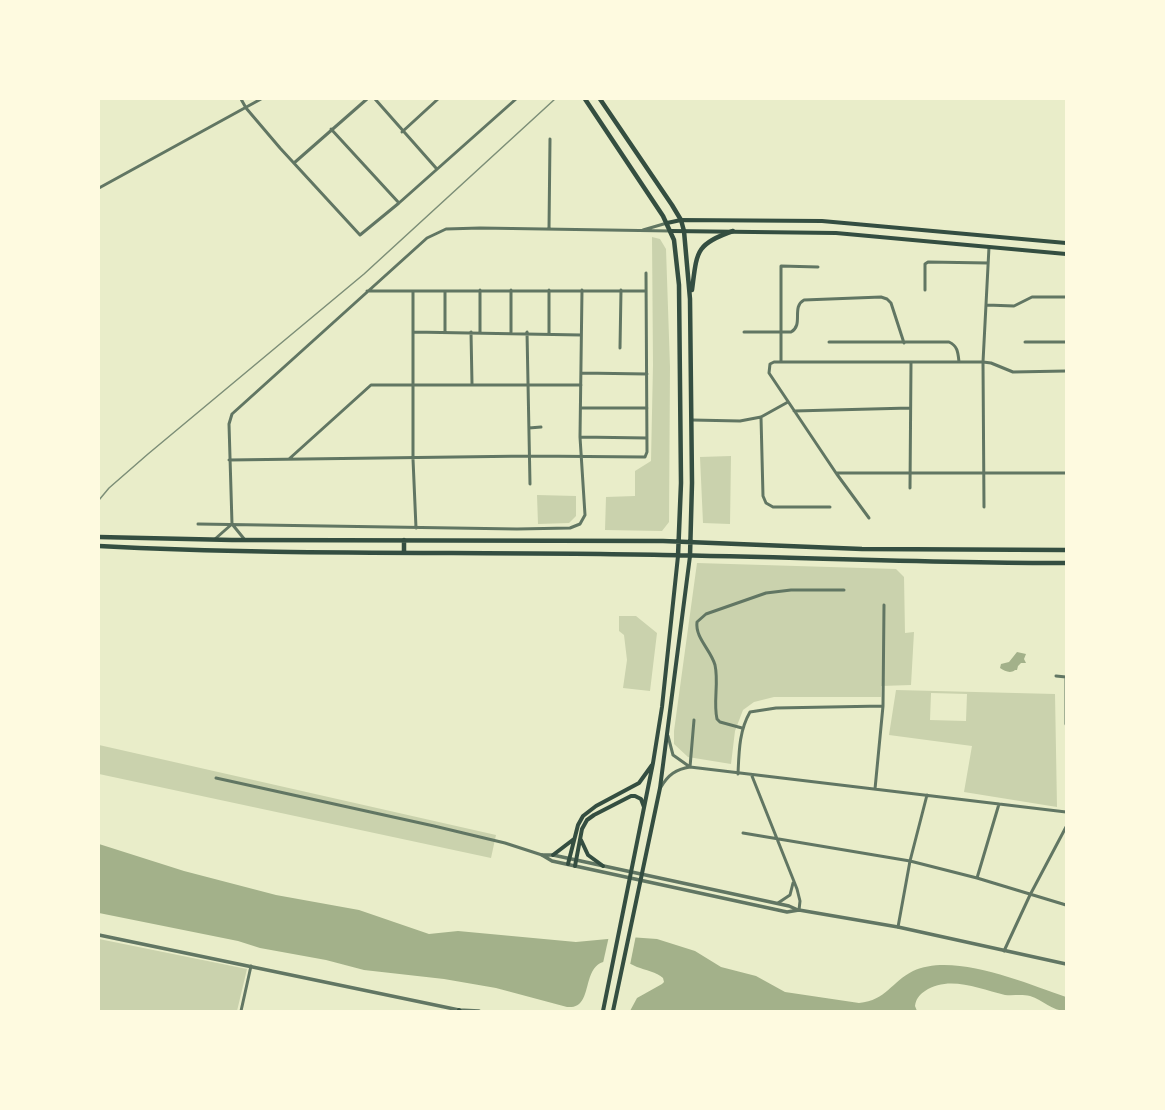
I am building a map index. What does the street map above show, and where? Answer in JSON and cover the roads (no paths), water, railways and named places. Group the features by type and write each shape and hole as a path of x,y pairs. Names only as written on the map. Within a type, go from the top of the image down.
{"main road":[{"path":"585,99 667,223 674,240 679,285 681,483 678,556 662,707 653,763 645,811 603,1011"},
{"path":"600,99 681,220 684,231 690,299 692,420 690,556 668,736 660,788 645,864 613,1011"},
{"path":"667,223 681,220 822,221 1066,243"},
{"path":"670,231 836,233 1066,254"},
{"path":"690,299 696,264 700,251 709,240 733,231"},
{"path":"99,537 244,540 691,542 877,549 1066,550"},
{"path":"404,540 404,553"},
{"path":"99,546 404,553 690,556 928,562 1066,563"},
{"path":"568,864 580,820 586,813 638,783 653,763"},
{"path":"575,866 584,826 591,816 631,796 641,799 645,811"},
{"path":"553,855 574,838"},
{"path":"581,838 588,854 603,866"}],"street":[{"path":"241,99 246,108 294,163 360,235 399,203 436,168 516,99"},
{"path":"99,188 261,99"},
{"path":"294,163 367,99"},
{"path":"375,99 402,132 436,168"},
{"path":"402,132 438,99"},
{"path":"331,129 399,203"},
{"path":"548,229 550,139"},
{"path":"640,231 667,223"},
{"path":"244,540 232,524 228,424 232,414 427,238 446,229 480,228 670,231"},
{"path":"984,507 985,473 983,362 989,247"},
{"path":"925,290 925,264 928,262 988,263"},
{"path":"781,362 781,266 818,268"},
{"path":"229,460 413,459 530,456 645,457 647,438 648,374 646,273"},
{"path":"480,290 480,332"},
{"path":"511,290 511,332"},
{"path":"549,290 549,333"},
{"path":"198,524 416,528 570,528 580,524 585,515 580,437 582,290"},
{"path":"620,290 620,348"},
{"path":"367,291 646,291"},
{"path":"413,291 412,385 416,528"},
{"path":"445,291 445,332"},
{"path":"744,332 780,333 795,330 797,325 797,308 799,302 804,300 881,297 887,298 891,303 904,343"},
{"path":"987,305 1014,306 1032,297 1066,297"},
{"path":"413,332 526,332 581,335"},
{"path":"471,332 472,384"},
{"path":"526,332 530,484"},
{"path":"829,342 949,342 957,349 959,362"},
{"path":"1025,342 1066,342"},
{"path":"869,518 836,473 769,373 770,364 781,362 983,362 997,364 1013,372 1066,371"},
{"path":"910,363 910,488"},
{"path":"581,373 648,374"},
{"path":"289,459 371,384 581,384"},
{"path":"692,420 740,421 760,417 788,402"},
{"path":"581,408 647,408"},
{"path":"794,411 910,408"},
{"path":"760,417 763,496 766,503 773,507 830,508"},
{"path":"529,428 541,427"},
{"path":"580,437 647,438"},
{"path":"836,473 1066,474"},
{"path":"215,539 232,524"},
{"path":"742,728 720,722 717,719 716,670 712,658 698,633 697,622 700,617 766,593 791,590 844,590"},
{"path":"875,788 884,706 884,605"},
{"path":"1056,676 1066,677 1066,724"},
{"path":"738,774 742,728 750,712 763,709 884,706"},
{"path":"690,767 694,720"},
{"path":"668,736 673,754 690,767"},
{"path":"660,788 666,778 675,771 690,767 752,776 875,788 1066,812"},
{"path":"752,776 794,882 799,898 799,910"},
{"path":"216,778 505,843 542,855 552,860 575,866 787,912 799,910"},
{"path":"898,927 910,861 927,795"},
{"path":"977,878 999,804"},
{"path":"1004,951 1030,895 1066,827"},
{"path":"743,833 910,861 977,878 1066,905"},
{"path":"1061,836 1066,839"},
{"path":"542,855 570,858 778,903 799,910 898,927 1066,964"},
{"path":"778,903 790,895 794,882"},
{"path":"99,935 460,1011 479,1011"},
{"path":"240,1011 251,966"}],"railway":[{"path":"99,500 109,488 148,454 364,274 555,99"}]}
